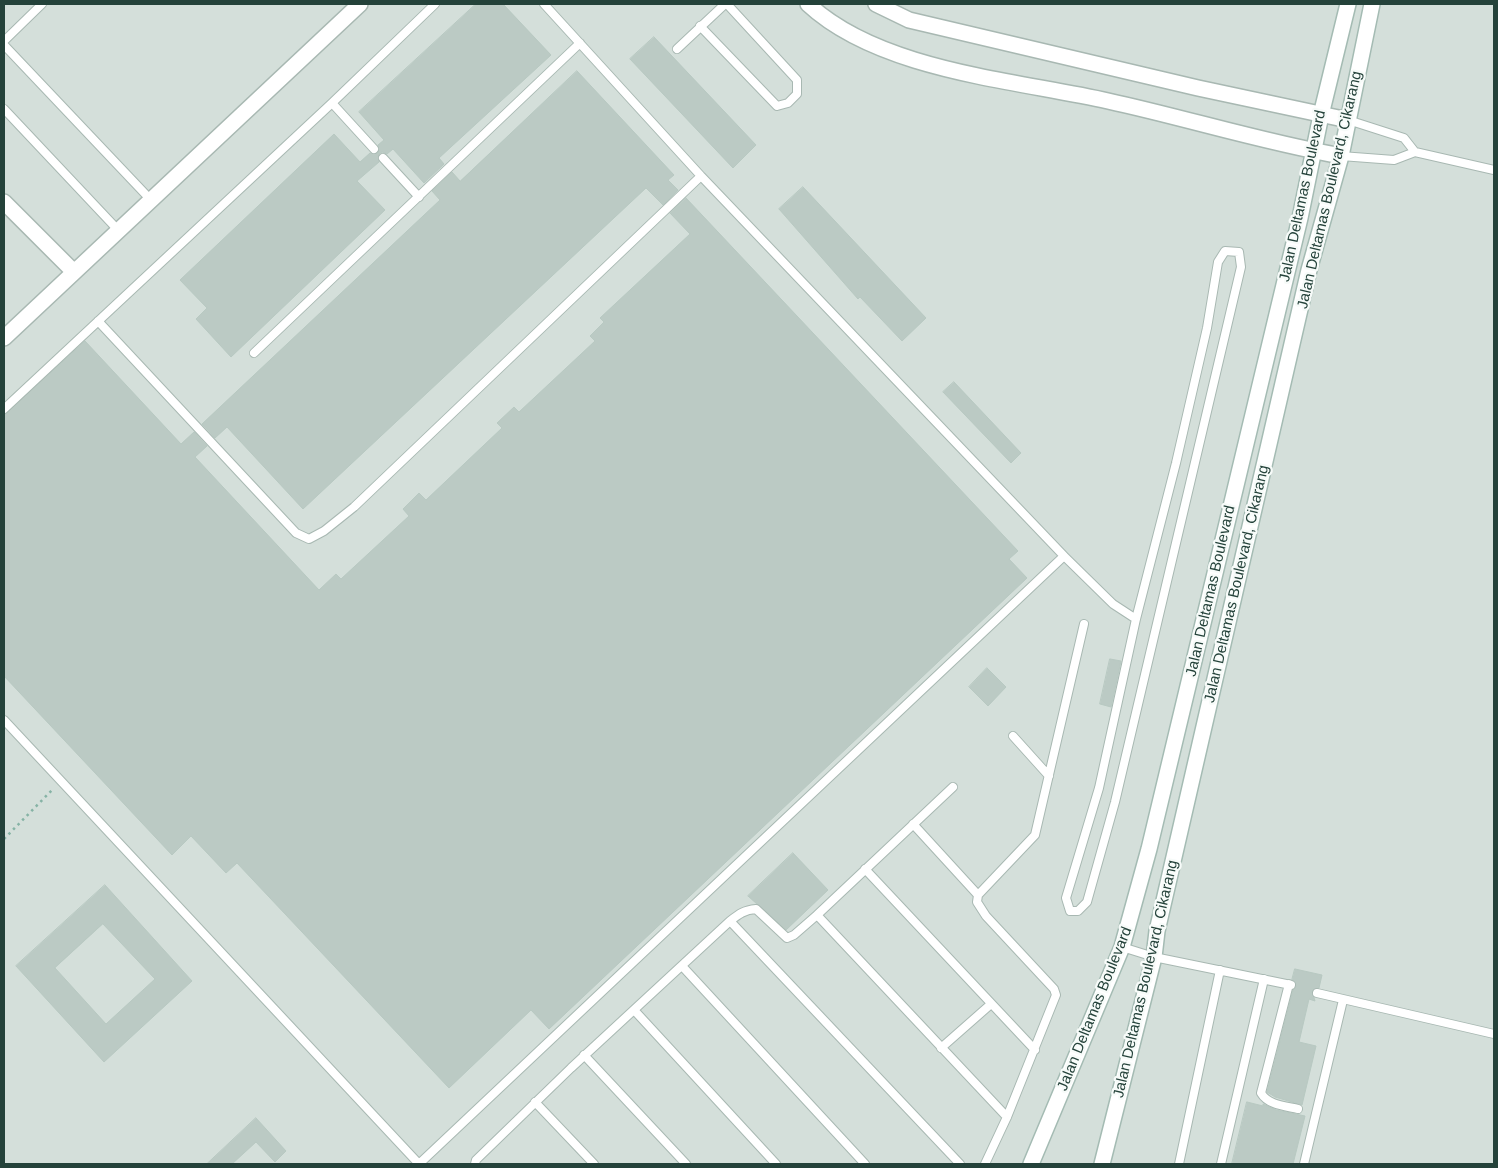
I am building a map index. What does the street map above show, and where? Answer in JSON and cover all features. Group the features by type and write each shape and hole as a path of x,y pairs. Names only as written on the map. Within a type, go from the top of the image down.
{"street":[{"path":"4,338 74,272 114,226 145,195 360,4"},
{"path":"808,4 821,15 864,40 918,60 970,74 1108,101 1340,156"},
{"path":"876,4 909,20 1348,120"},
{"name":"Jalan Deltamas Boulevard","path":"1031,1164 1122,947 1174,750 1348,4"},
{"name":"Jalan Deltamas Boulevard, Cikarang","path":"1102,1164 1154,957 1157,931 1309,270 1340,156 1372,4"},
{"path":"4,202 74,272"}],"lane":[{"path":"4,41 42,4"},
{"path":"4,410 435,4"},
{"path":"544,4 701,176 1064,556 1113,604 1136,619"},
{"path":"676,49 700,26 726,4 796,80 797,94 788,103 777,106 700,26"},
{"path":"254,353 580,43"},
{"path":"4,45 145,195"},
{"path":"332,103 374,149"},
{"path":"4,109 114,226"},
{"path":"1348,120 1404,138 1415,152"},
{"path":"1340,156 1394,160 1415,152 1494,170"},
{"path":"383,158 419,197"},
{"path":"98,321 296,533 309,539 324,531 354,507 701,176"},
{"path":"1225,251 1237,251 1241,255 1241,267 1115,802 1087,902 1078,911 1070,911 1066,898 1099,788 1136,619 1176,463 1207,328 1218,262 1225,251"},
{"path":"4,720 419,1164 1064,556"},
{"path":"985,1164 1007,1117 1056,999 1055,992 980,909 977,902 978,895 1032,840 1049,776 1084,624"},
{"path":"1014,736 1049,776"},
{"path":"475,1164 476,1160 584,1055 741,912 756,909 784,937 790,938 953,787"},
{"path":"913,824 978,895"},
{"path":"865,869 1035,1050"},
{"path":"817,915 1007,1117"},
{"path":"730,921 960,1164"},
{"path":"1122,947 1154,957 1290,984 1261,1093 1264,1099 1270,1102 1298,1109"},
{"path":"682,966 865,1164"},
{"path":"1179,1164 1220,970"},
{"path":"1221,1164 1264,979"},
{"path":"1317,993 1494,1034"},
{"path":"1304,1164 1343,1000"},
{"path":"941,1048 991,1004"},
{"path":"634,1010 776,1164"},
{"path":"584,1055 686,1164"},
{"path":"535,1102 594,1164"}],"path":[{"path":"4,839 62,780"}],"shaded area":[{"path":"4,4 1494,4 1494,1164 4,1164"}],"building":[{"path":"476,4 503,4 551,55 439,158 444,164 424,183 393,149 387,154 382,152 379,154 379,162 357,181 385,210 231,357 196,319 207,308 180,280 334,134 360,162 370,153 378,153 378,145 384,140 359,112"},
{"path":"654,37 756,145 733,168 630,59"},
{"path":"577,71 674,175 668,180 678,190 663,205 646,188 303,509 227,427 215,438 202,424 440,200 432,191 452,172 460,181"},
{"path":"803,187 926,318 902,341 860,297 858,299 779,209"},
{"path":"686,198 1018,551 1009,559 1027,578 549,1029 531,1010 449,1088 237,863 226,873 191,836 172,855 4,676 4,415 85,341 181,444 194,432 207,446 195,457 319,590 336,574 341,579 409,516 403,509 419,493 426,500 502,428 497,423 514,407 519,412 595,341 590,336 604,322 600,318 690,234 670,213"},
{"path":"954,382 1021,453 1011,463 943,392"},
{"path":"1110,659 1121,661 1111,707 1100,704"},
{"path":"987,668 1006,687 988,706 969,687"},
{"path":"793,853 828,890 786,930 748,896"},
{"path":"105,885 192,981 104,1062 16,966","holes":["103,924 155,979 106,1024 55,968"]},
{"path":"1295,969 1322,975 1319,988 1312,991 1315,1001 1309,999 1299,1042 1316,1046 1302,1105 1275,1097 1267,1092 1293,990 1296,987 1292,980"},
{"path":"1247,1102 1263,1106 1263,1104 1276,1110 1305,1116 1293,1164 1232,1164"},
{"path":"256,1118 286,1151 275,1162 256,1142 232,1164 207,1164"}]}
